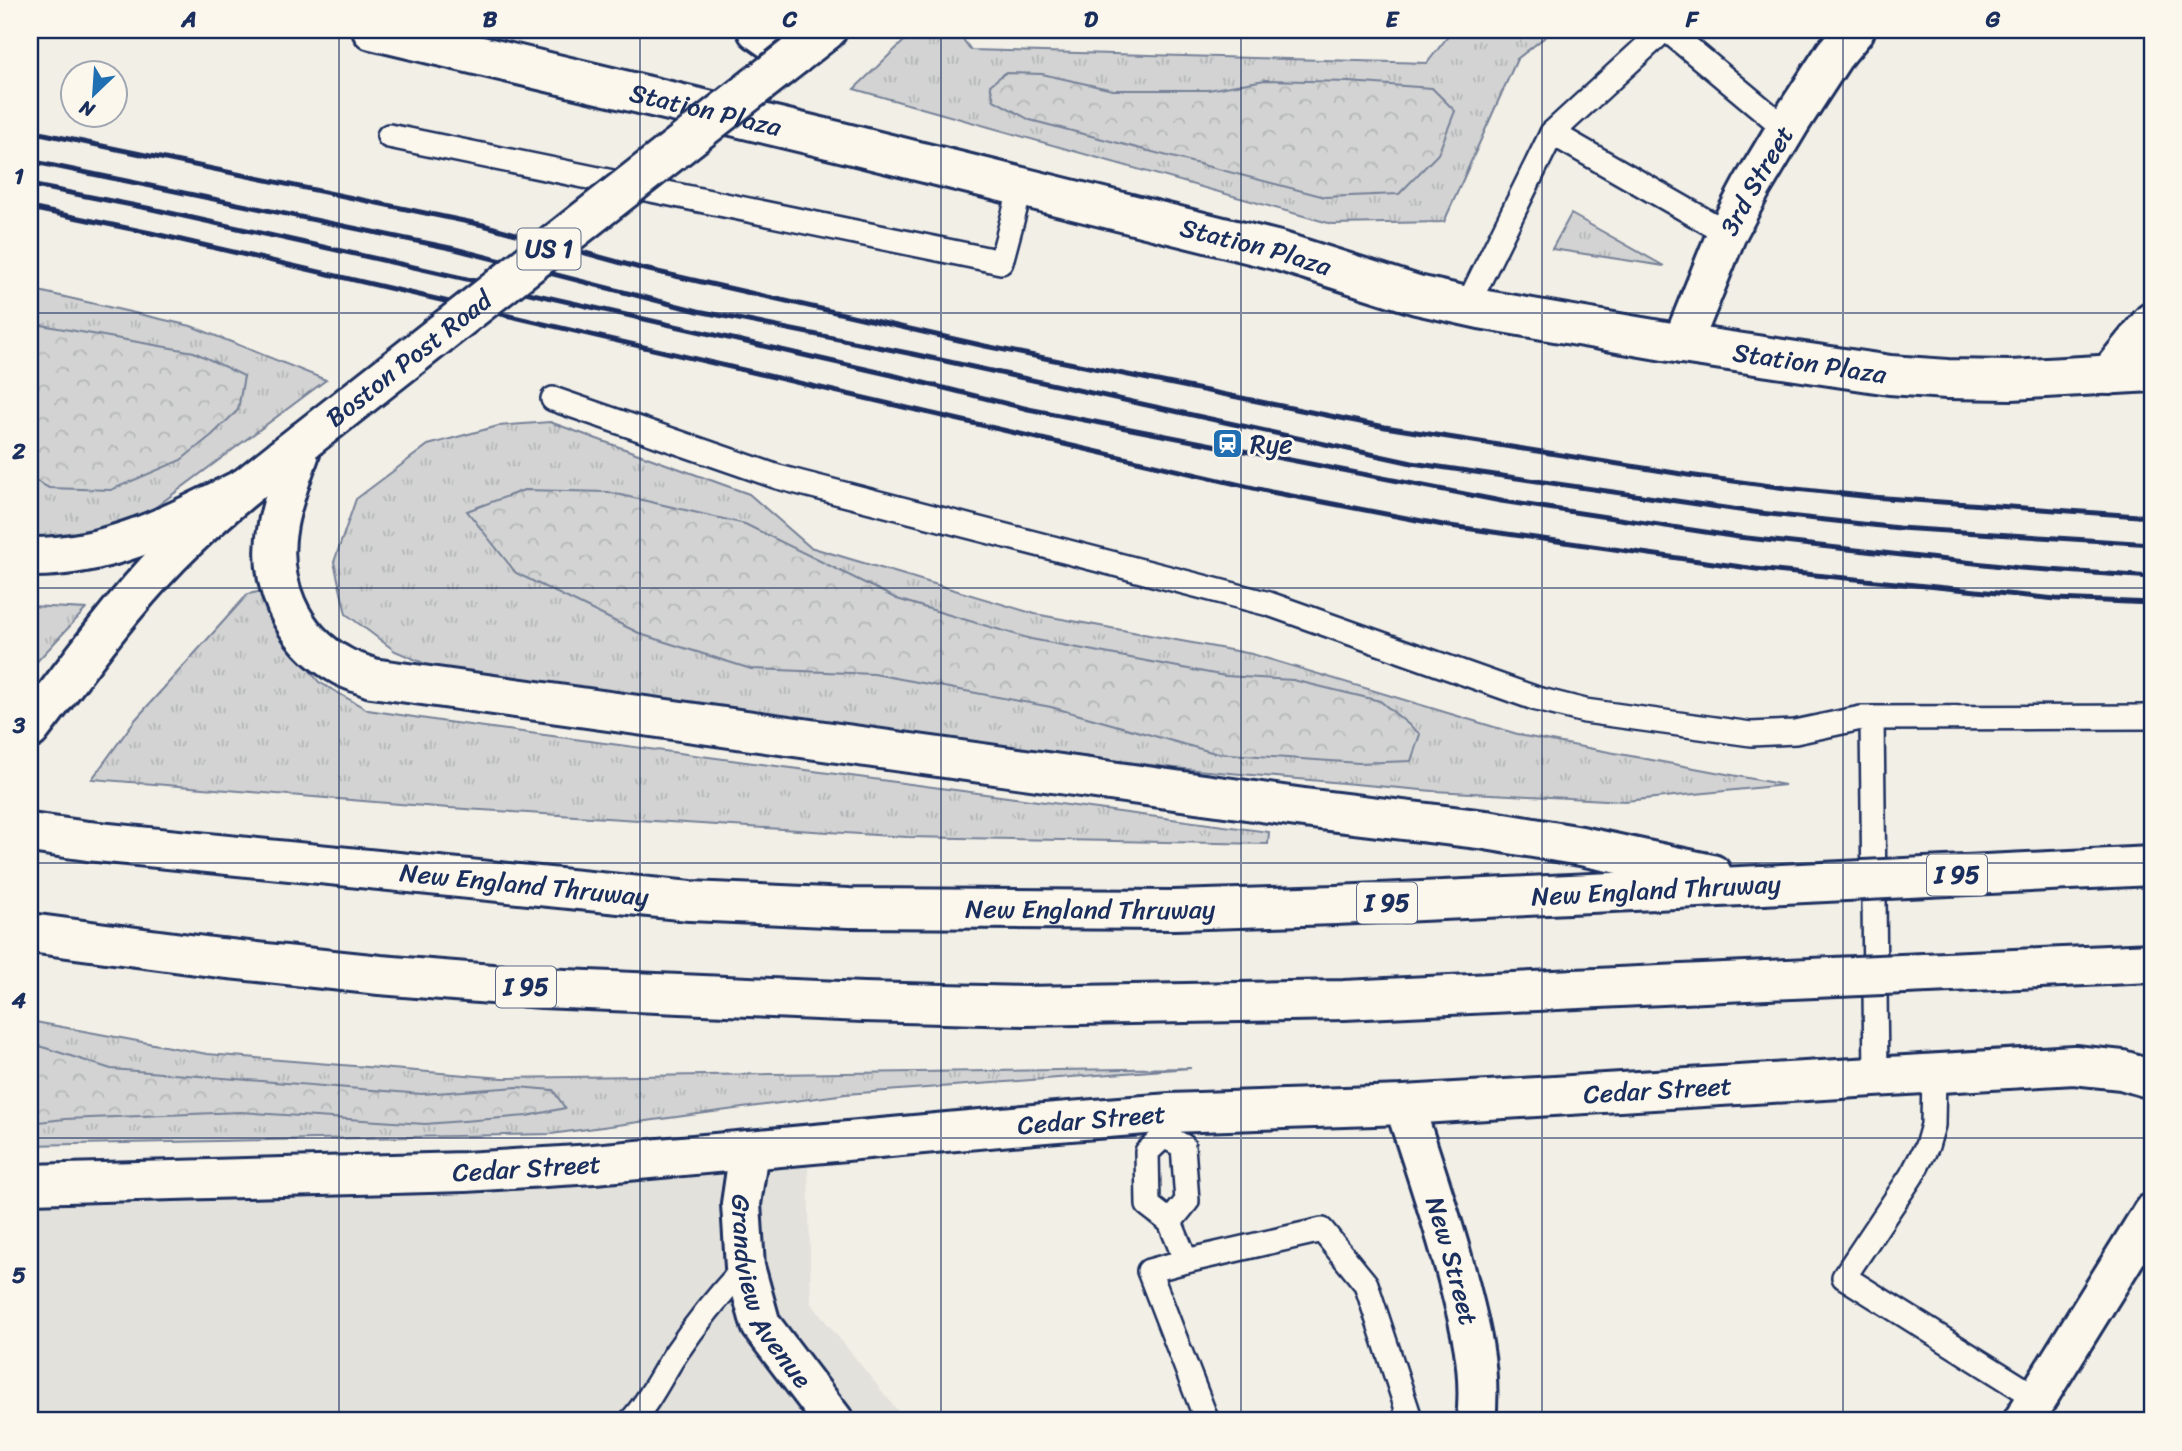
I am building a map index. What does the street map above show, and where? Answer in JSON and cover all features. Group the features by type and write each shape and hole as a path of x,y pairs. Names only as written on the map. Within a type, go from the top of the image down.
{"main road":[{"name":"Station Plaza","path":"372,30 1279,251 1417,295 1467,306 1682,344 1890,375 2012,380 2152,372"},
{"path":"757,30 794,56"},
{"name":"Boston Post Road","path":"39,718 133,599 184,541 244,488 827,30"},
{"name":"3rd Street","path":"1682,344 1727,233 1786,129 1834,55 1855,30"},
{"path":"2109,375 2152,322"},
{"path":"304,441 278,523 274,552 276,578 285,604 298,628 317,649 341,666 372,678 1262,802 1486,830 1581,846 1762,885"},
{"path":"30,557 60,557 110,548 152,533 244,488"},
{"path":"30,821 88,841"},
{"name":"New England Thruway","path":"30,833 690,901 849,908 1174,910 1336,905 2152,866"},
{"name":"I 95","path":"30,933 220,958 542,988 863,1002 1037,1006 1277,1002 2152,963"},
{"name":"Cedar Street","path":"30,1184 465,1172 749,1150 1163,1125 1404,1105 2074,1065 2122,1070 2152,1079"},
{"name":"New Street","path":"1404,1105 1443,1222 1474,1337 1479,1392 1476,1421"},
{"name":"Grandview Avenue","path":"749,1150 741,1204 745,1267 761,1325 834,1421"},
{"path":"2030,1409 2152,1213"}],"lane":[{"path":"1467,306 1552,133 1665,30 1786,129"},
{"path":"1552,133 1727,233"},
{"path":"389,136 1001,262 1021,187"},
{"path":"553,399 778,477 1269,604 1536,699 1585,711 1751,734 1795,732 1861,718 2152,717"},
{"path":"1872,718 1876,1077"},
{"path":"1934,1073 1933,1125 1927,1146 1912,1175 1844,1277 2030,1409"},
{"path":"1170,1223 1187,1201 1183,1146 1163,1125 1147,1152 1148,1205 1170,1223 1186,1261"},
{"path":"1207,1421 1149,1271 1322,1230 1366,1284 1408,1412 1402,1421"},
{"path":"643,1417 675,1355 710,1305 745,1267"}],"shaded area":[{"path":"808,1163 811,1303 906,1421 30,1421 30,1201"}],"green space":[{"path":"921,30 956,30 971,50 1427,63 1453,30 1490,30 1497,33 1502,30 1554,30 1517,59 1444,222 1332,224 854,89 906,39"},
{"path":"1005,73 1042,74 1113,90 1208,90 1265,80 1432,88 1455,111 1438,154 1399,194 1325,197 1030,120 994,100 990,85"},
{"path":"1571,214 1664,266 1552,249"},
{"path":"30,289 191,326 326,380 125,530 76,543 30,538"},
{"path":"30,323 194,352 244,376 238,410 181,460 111,490 49,488 30,478"},
{"path":"550,422 749,494 810,547 1035,614 1252,654 1524,736 1785,785 1625,801 1433,791 1174,768 449,674 395,651 346,614 334,562 356,499 428,445 498,426"},
{"path":"524,490 608,492 745,524 897,599 1031,639 1225,676 1293,680 1380,701 1420,734 1411,761 1359,763 1215,753 1051,707 874,674 751,669 643,635 516,573 467,511"},
{"path":"263,591 279,632 319,682 368,710 1269,832 1268,844 907,837 449,808 92,779 135,720 248,594"},
{"path":"30,606 86,609 30,669"},
{"path":"30,1021 207,1054 503,1078 1191,1068 846,1094 551,1134 30,1145"},
{"path":"30,1043 111,1069 422,1094 517,1087 553,1090 565,1108 527,1116 425,1124 240,1112 65,1119 30,1123"}],"railway":[{"path":"30,131 483,225 640,268 985,346 1385,427 1786,488 1872,497 2152,517"},
{"path":"30,161 455,249 698,311 913,354 1412,463 1760,513 1899,528 2152,544"},
{"path":"30,185 418,268 892,375 1028,409 1501,501 1738,537 2020,568 2152,577"},
{"path":"30,208 151,233 1271,492 1443,525 1756,569 2056,599 2152,603"}],"place":[{"name":"Rye","path":"1227,444"}]}
